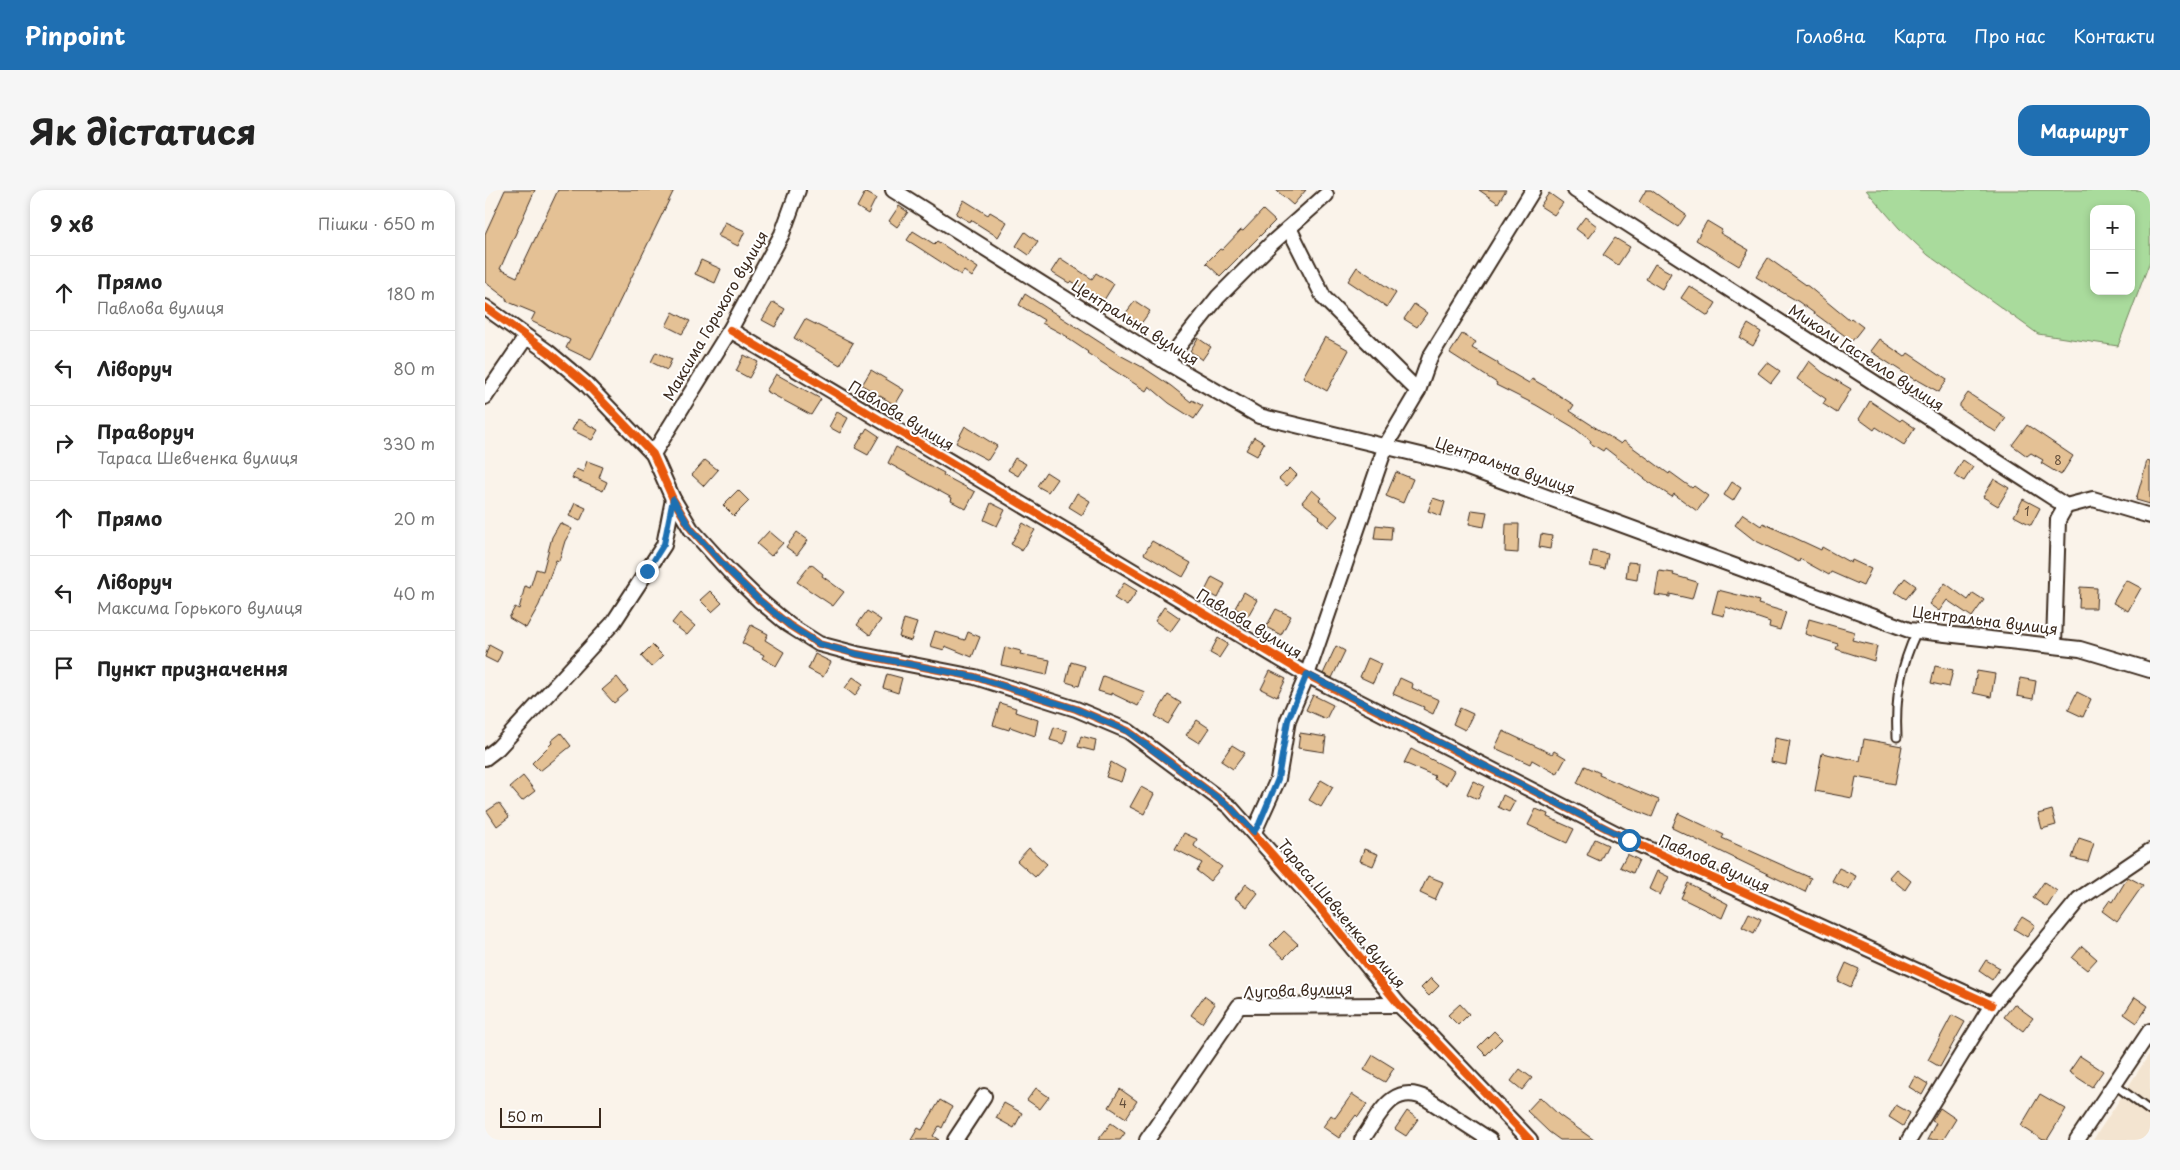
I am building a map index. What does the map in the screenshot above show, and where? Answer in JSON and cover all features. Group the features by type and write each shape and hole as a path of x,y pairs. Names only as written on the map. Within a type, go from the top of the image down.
{"street":[{"name":"Максима Горького вулиця","path":"653,454 730,330 782,234 798,190"},
{"name":"Центральна вулиця","path":"893,190 1166,362 1259,416 1386,445 1453,463 1909,630 2080,649 2150,670"},
{"path":"1254,832 1278,779 1288,720 1307,674 1386,445 1418,391 1430,357 1533,190"},
{"name":"Миколи Гастелло вулиця","path":"1575,190 2066,506"},
{"path":"1166,362 1219,297 1289,228 1326,195"},
{"path":"1289,228 1323,298 1418,391"},
{"name":"Тараса Шевченка вулиця","path":"485,307 585,383 653,454 673,499 691,529 729,571 789,625 819,644 857,654 975,677 1076,709 1127,731 1230,807 1325,914 1399,1005 1530,1140"},
{"name":"Павлова вулиця","path":"730,330 1307,674 1629,840 1992,1005"},
{"path":"485,397 526,337"},
{"path":"485,758 498,748 613,623 664,544 673,499"},
{"path":"2054,645 2058,520 2066,506 2093,499 2150,516"},
{"path":"1909,1140 1992,1005 2079,900 2150,851"},
{"name":"Лугова вулиця","path":"1147,1140 1239,1006 1399,1005"},
{"path":"2077,1140 2150,1031"},
{"path":"1362,1140 1389,1101 1405,1093 1417,1093 1490,1140"},
{"path":"955,1140 984,1096"}],"lane":[{"path":"1897,737 1895,713 1904,658 1917,631"},
{"path":"2115,1085 2150,1111"}],"shaded area":[{"path":"2150,1053 2150,1140 2093,1140 2124,1093"}],"green space":[{"path":"1866,190 2150,190 2150,261 2118,346 2038,334 1928,255 1899,228"}],"building":[{"path":"505,190 535,190 500,269 517,277 558,190 674,190 591,360 566,348 570,340 531,321 535,313 506,301 507,299 485,282 485,234"},
{"path":"1276,190 1306,190 1293,205"},
{"path":"1479,190 1506,190 1498,203"},
{"path":"1646,190 1651,190 1686,215 1678,227 1639,202"},
{"path":"865,192 876,198 868,214 857,207"},
{"path":"1549,193 1563,203 1554,215 1540,206"},
{"path":"964,200 988,215 990,212 1007,222 998,237 971,220 970,222 956,214"},
{"path":"899,206 908,212 897,227 889,221"},
{"path":"1263,210 1275,221 1220,276 1206,263 1220,249 1222,250 1241,230 1243,231"},
{"path":"1585,217 1597,226 1588,238 1576,229"},
{"path":"1707,221 1722,230 1720,233 1749,250 1739,266 1696,240"},
{"path":"725,222 745,231 738,246 718,236"},
{"path":"913,231 934,244 937,241 978,268 972,277 964,271 961,275 907,240"},
{"path":"1025,232 1038,242 1029,255 1016,246"},
{"path":"1615,238 1630,247 1618,265 1603,255"},
{"path":"1060,258 1092,279 1096,273 1114,284 1104,300 1051,272"},
{"path":"1768,258 1809,287 1849,320 1851,318 1863,327 1852,341 1799,302 1756,277"},
{"path":"701,260 721,269 715,283 695,274"},
{"path":"1655,264 1671,273 1662,289 1646,279"},
{"path":"1357,267 1396,293 1387,307 1348,281"},
{"path":"1689,286 1716,303 1708,316 1681,298"},
{"path":"1025,294 1118,354 1144,368 1191,402 1192,400 1203,406 1194,419 1169,403 1149,386 1146,391 1087,353 1068,337 1042,323 1044,320 1019,305"},
{"path":"1135,301 1150,311 1140,325 1125,314"},
{"path":"773,302 785,309 775,327 762,320"},
{"path":"1414,304 1427,313 1417,327 1404,319"},
{"path":"673,312 690,321 682,334 666,326"},
{"path":"805,319 853,343 840,365 794,338"},
{"path":"1748,324 1761,332 1753,346 1740,338"},
{"path":"1462,334 1476,342 1472,348 1529,383 1532,379 1546,387 1574,405 1570,411 1621,444 1624,441 1669,474 1670,472 1692,488 1694,486 1708,496 1697,511 1674,494 1672,497 1649,482 1605,448 1603,451 1590,443 1591,441 1573,427 1536,405 1496,385 1497,383 1450,353"},
{"path":"1325,337 1349,350 1327,391 1303,377"},
{"path":"1198,338 1211,347 1202,360 1190,351"},
{"path":"1879,339 1905,357 1908,353 1947,379 1939,392 1915,380 1870,351"},
{"path":"656,352 672,359 667,370 651,362"},
{"path":"744,355 758,362 749,378 736,371"},
{"path":"1809,361 1822,372 1851,389 1837,413 1823,404 1826,399 1797,379"},
{"path":"1767,362 1780,371 1771,383 1758,373"},
{"path":"871,370 904,390 895,405 862,385"},
{"path":"776,374 821,399 811,415 766,391"},
{"path":"1968,393 2006,418 1996,432 1960,408 1960,404"},
{"path":"1870,401 1900,421 1902,419 1915,428 1904,445 1876,427 1874,430 1859,419"},
{"path":"837,412 848,418 840,433 829,427"},
{"path":"578,419 598,430 592,440 572,430"},
{"path":"2027,425 2073,456 2061,475 2041,463 2043,460 2031,453 2027,456 2012,445"},
{"path":"965,426 997,446 988,460 956,443"},
{"path":"867,428 879,436 868,455 855,448"},
{"path":"1254,437 1264,443 1257,456 1246,450"},
{"path":"896,447 975,492 966,509 951,501 952,498 888,463"},
{"path":"1015,458 1026,464 1018,476 1008,470"},
{"path":"705,460 718,470 704,486 692,475"},
{"path":"1963,460 1973,467 1964,481 1954,475"},
{"path":"587,461 603,467 599,478 607,482 603,491 572,478 576,469 583,472"},
{"path":"2147,461 2150,462 2150,504 2136,500"},
{"path":"1290,468 1297,475 1287,486 1279,479"},
{"path":"1046,472 1057,479 1048,492 1037,486"},
{"path":"1396,472 1413,479 1403,503 1386,496"},
{"path":"1994,479 2009,488 1998,506 1983,497"},
{"path":"1732,482 1741,488 1733,501 1724,495"},
{"path":"738,490 749,501 734,516 723,505"},
{"path":"1312,490 1321,498 1319,500 1338,516 1328,527 1318,518 1320,516 1302,502"},
{"path":"1077,493 1090,501 1082,515 1069,507"},
{"path":"1433,498 1445,502 1441,516 1428,511"},
{"path":"2023,499 2040,508 2031,525 2014,516"},
{"path":"575,503 586,508 580,521 569,516"},
{"path":"991,503 1005,510 997,526 984,520"},
{"path":"1472,510 1487,512 1484,527 1469,524"},
{"path":"1743,514 1761,526 1763,523 1821,550 1822,547 1851,563 1852,560 1871,569 1863,586 1831,572 1829,575 1800,559 1799,562 1754,540 1735,525"},
{"path":"560,523 572,529 565,541 559,561 556,560 539,605 526,628 509,618 515,607 519,609 525,586 530,588 536,569 543,571 552,537"},
{"path":"1023,523 1035,530 1022,551 1011,544"},
{"path":"1506,524 1519,524 1518,553 1505,552"},
{"path":"1376,525 1392,527 1391,540 1374,539"},
{"path":"769,531 783,543 771,556 757,544"},
{"path":"797,532 808,540 797,555 786,547"},
{"path":"1541,534 1552,536 1550,549 1539,547"},
{"path":"1152,541 1191,563 1183,577 1144,554"},
{"path":"1593,551 1608,554 1605,569 1590,566"},
{"path":"1628,562 1639,563 1637,580 1626,578"},
{"path":"811,564 823,574 822,576 844,592 833,606 797,582"},
{"path":"1659,571 1674,573 1673,575 1697,582 1692,599 1670,594 1670,597 1655,595"},
{"path":"1212,577 1225,584 1218,598 1205,591"},
{"path":"1905,578 1916,586 1906,599 1895,592"},
{"path":"2126,580 2141,588 2128,611 2113,603"},
{"path":"1124,583 1137,591 1127,606 1114,598"},
{"path":"1945,583 1968,600 1973,593 1984,600 1972,617 1947,600 1939,611 1929,604"},
{"path":"2080,587 2097,588 2096,608 2079,608"},
{"path":"1718,590 1759,601 1758,604 1786,612 1780,630 1769,627 1770,622 1726,607 1724,616 1712,613"},
{"path":"710,591 722,603 712,612 700,600"},
{"path":"1244,592 1257,600 1248,616 1235,608"},
{"path":"1164,607 1180,618 1170,632 1155,621"},
{"path":"1276,609 1291,616 1281,635 1266,627"},
{"path":"867,611 881,620 870,635 857,625"},
{"path":"680,613 695,626 687,635 672,623"},
{"path":"904,619 917,623 911,641 899,637"},
{"path":"1809,619 1855,632 1852,640 1877,646 1874,661 1836,649 1838,644 1805,634"},
{"path":"751,625 768,634 765,640 784,652 776,666 762,658 764,655 742,643"},
{"path":"935,631 965,640 968,632 980,637 972,657 945,646 944,650 930,646"},
{"path":"1218,638 1228,644 1219,658 1210,653"},
{"path":"489,645 502,652 497,663 485,657"},
{"path":"652,645 663,656 651,667 641,656"},
{"path":"1336,646 1345,651 1332,678 1323,674"},
{"path":"1005,647 1021,651 1020,654 1050,660 1047,675 1001,665"},
{"path":"815,654 831,662 823,677 808,669"},
{"path":"1368,658 1381,664 1373,683 1360,677"},
{"path":"1071,662 1085,666 1079,686 1066,682"},
{"path":"1935,666 1953,670 1949,687 1931,683"},
{"path":"1270,671 1286,679 1277,697 1261,689"},
{"path":"1977,671 1995,674 1991,697 1973,693"},
{"path":"887,674 902,678 898,693 883,688"},
{"path":"1103,676 1145,692 1138,706 1111,693 1111,695 1098,691"},
{"path":"617,677 628,691 614,703 602,690"},
{"path":"853,677 863,684 855,696 845,688"},
{"path":"1400,678 1413,684 1412,688 1439,700 1433,714 1423,709 1424,707 1393,694"},
{"path":"2020,678 2036,681 2033,699 2017,696"},
{"path":"2077,692 2091,699 2083,717 2068,710"},
{"path":"1168,695 1181,703 1168,724 1155,716"},
{"path":"1313,695 1333,705 1326,719 1306,710"},
{"path":"1000,703 1016,708 1015,712 1038,720 1035,736 1010,727 1009,730 993,725"},
{"path":"1460,708 1473,714 1465,730 1453,724"},
{"path":"1197,720 1209,728 1199,743 1186,735"},
{"path":"1054,727 1067,731 1064,744 1050,740"},
{"path":"1503,731 1552,754 1554,751 1566,758 1557,774 1532,760 1530,764 1495,748"},
{"path":"561,733 571,746 540,771 532,763 552,743 551,741"},
{"path":"1300,733 1326,737 1324,752 1298,748"},
{"path":"1081,736 1096,740 1094,751 1078,747"},
{"path":"1775,738 1790,741 1786,765 1771,762"},
{"path":"1864,739 1902,746 1895,784 1856,777 1852,798 1815,791 1822,753 1860,761"},
{"path":"1232,745 1245,753 1233,769 1221,761"},
{"path":"1411,749 1454,771 1446,785 1434,779 1435,776 1404,763"},
{"path":"1111,762 1125,770 1121,782 1106,777"},
{"path":"1585,766 1600,773 1599,775 1659,800 1652,817 1607,799 1577,783"},
{"path":"523,776 535,791 522,801 510,787"},
{"path":"1321,780 1333,787 1321,807 1309,800"},
{"path":"1473,781 1484,786 1478,799 1467,794"},
{"path":"1141,787 1154,794 1144,814 1130,807"},
{"path":"1503,795 1515,801 1509,812 1498,807"},
{"path":"499,803 509,817 497,826 487,811"},
{"path":"1536,809 1548,814 1547,817 1574,829 1567,843 1528,825"},
{"path":"2052,810 2056,825 2042,829 2038,814"},
{"path":"1678,813 1724,835 1722,838 1811,878 1805,892 1672,828"},
{"path":"1184,833 1197,839 1194,846 1222,867 1210,881 1197,871 1202,863 1175,849"},
{"path":"2079,838 2094,843 2088,862 2072,858"},
{"path":"1595,839 1608,845 1600,861 1587,855"},
{"path":"1029,848 1047,864 1035,877 1017,861"},
{"path":"1364,849 1378,854 1373,866 1360,861"},
{"path":"1627,854 1639,860 1633,873 1620,867"},
{"path":"1839,868 1856,876 1849,890 1832,881"},
{"path":"1896,869 1911,881 1905,890 1889,877"},
{"path":"1657,871 1669,877 1660,895 1649,889"},
{"path":"1428,876 1443,882 1435,900 1420,893"},
{"path":"2128,877 2143,885 2117,922 2102,911 2110,900 2113,902"},
{"path":"2044,882 2057,891 2047,907 2033,898"},
{"path":"1688,883 1728,904 1722,918 1681,898"},
{"path":"1246,884 1258,893 1247,907 1235,898"},
{"path":"1749,913 1761,919 1754,933 1742,927"},
{"path":"2022,917 2035,925 2027,937 2014,929"},
{"path":"1284,931 1298,944 1284,958 1270,945"},
{"path":"2082,946 2097,959 2087,970 2072,958"},
{"path":"1986,960 2000,968 1992,980 1979,971"},
{"path":"1846,963 1859,969 1851,987 1838,981"},
{"path":"1431,978 1439,986 1429,996 1421,988"},
{"path":"1204,996 1215,1004 1202,1023 1191,1015"},
{"path":"2135,997 2148,1006 2137,1023 2124,1014"},
{"path":"1460,1004 1469,1014 1458,1025 1448,1015"},
{"path":"2014,1004 2033,1018 2023,1031 2004,1017"},
{"path":"1952,1015 1965,1022 1940,1067 1928,1060"},
{"path":"1494,1031 1502,1039 1486,1055 1478,1047"},
{"path":"1373,1055 1394,1068 1385,1082 1364,1070"},
{"path":"2080,1056 2103,1071 2092,1087 2069,1072"},
{"path":"1520,1069 1532,1078 1522,1090 1511,1081"},
{"path":"1915,1076 1928,1084 1922,1095 1909,1087"},
{"path":"1036,1088 1049,1097 1040,1109 1027,1100"},
{"path":"1120,1089 1137,1101 1126,1118 1109,1107"},
{"path":"1352,1094 1367,1104 1339,1138 1323,1127 1331,1115 1335,1118"},
{"path":"2040,1094 2066,1109 2047,1140 2043,1140 2021,1126"},
{"path":"1540,1097 1559,1115 1594,1140 1560,1140 1549,1132 1527,1111"},
{"path":"940,1100 952,1107 942,1128 939,1126 933,1136 939,1140 911,1140 918,1128 922,1130"},
{"path":"1004,1103 1022,1113 1014,1128 996,1118"},
{"path":"1896,1105 1910,1113 1903,1126 1889,1117"},
{"path":"1940,1108 1956,1119 1943,1140 1927,1140 1936,1123 1932,1121"},
{"path":"1407,1111 1418,1119 1406,1136 1395,1129"},
{"path":"1111,1123 1125,1133 1120,1140 1098,1140"}],"cycle path":[{"path":"485,307 548,352 585,383 653,454 673,499 691,529 729,571 789,625 819,644 857,654 975,677 1076,709 1128,731 1230,807 1325,914 1399,1005 1530,1140"},
{"path":"730,330 1307,675 1629,840 1992,1005"}],"route":[{"path":"647,571 664,544 673,499 691,529 729,571 789,625 819,644 857,654 975,677 1076,709 1127,731 1230,807 1254,832 1278,779 1288,720 1307,674 1629,840"}]}
